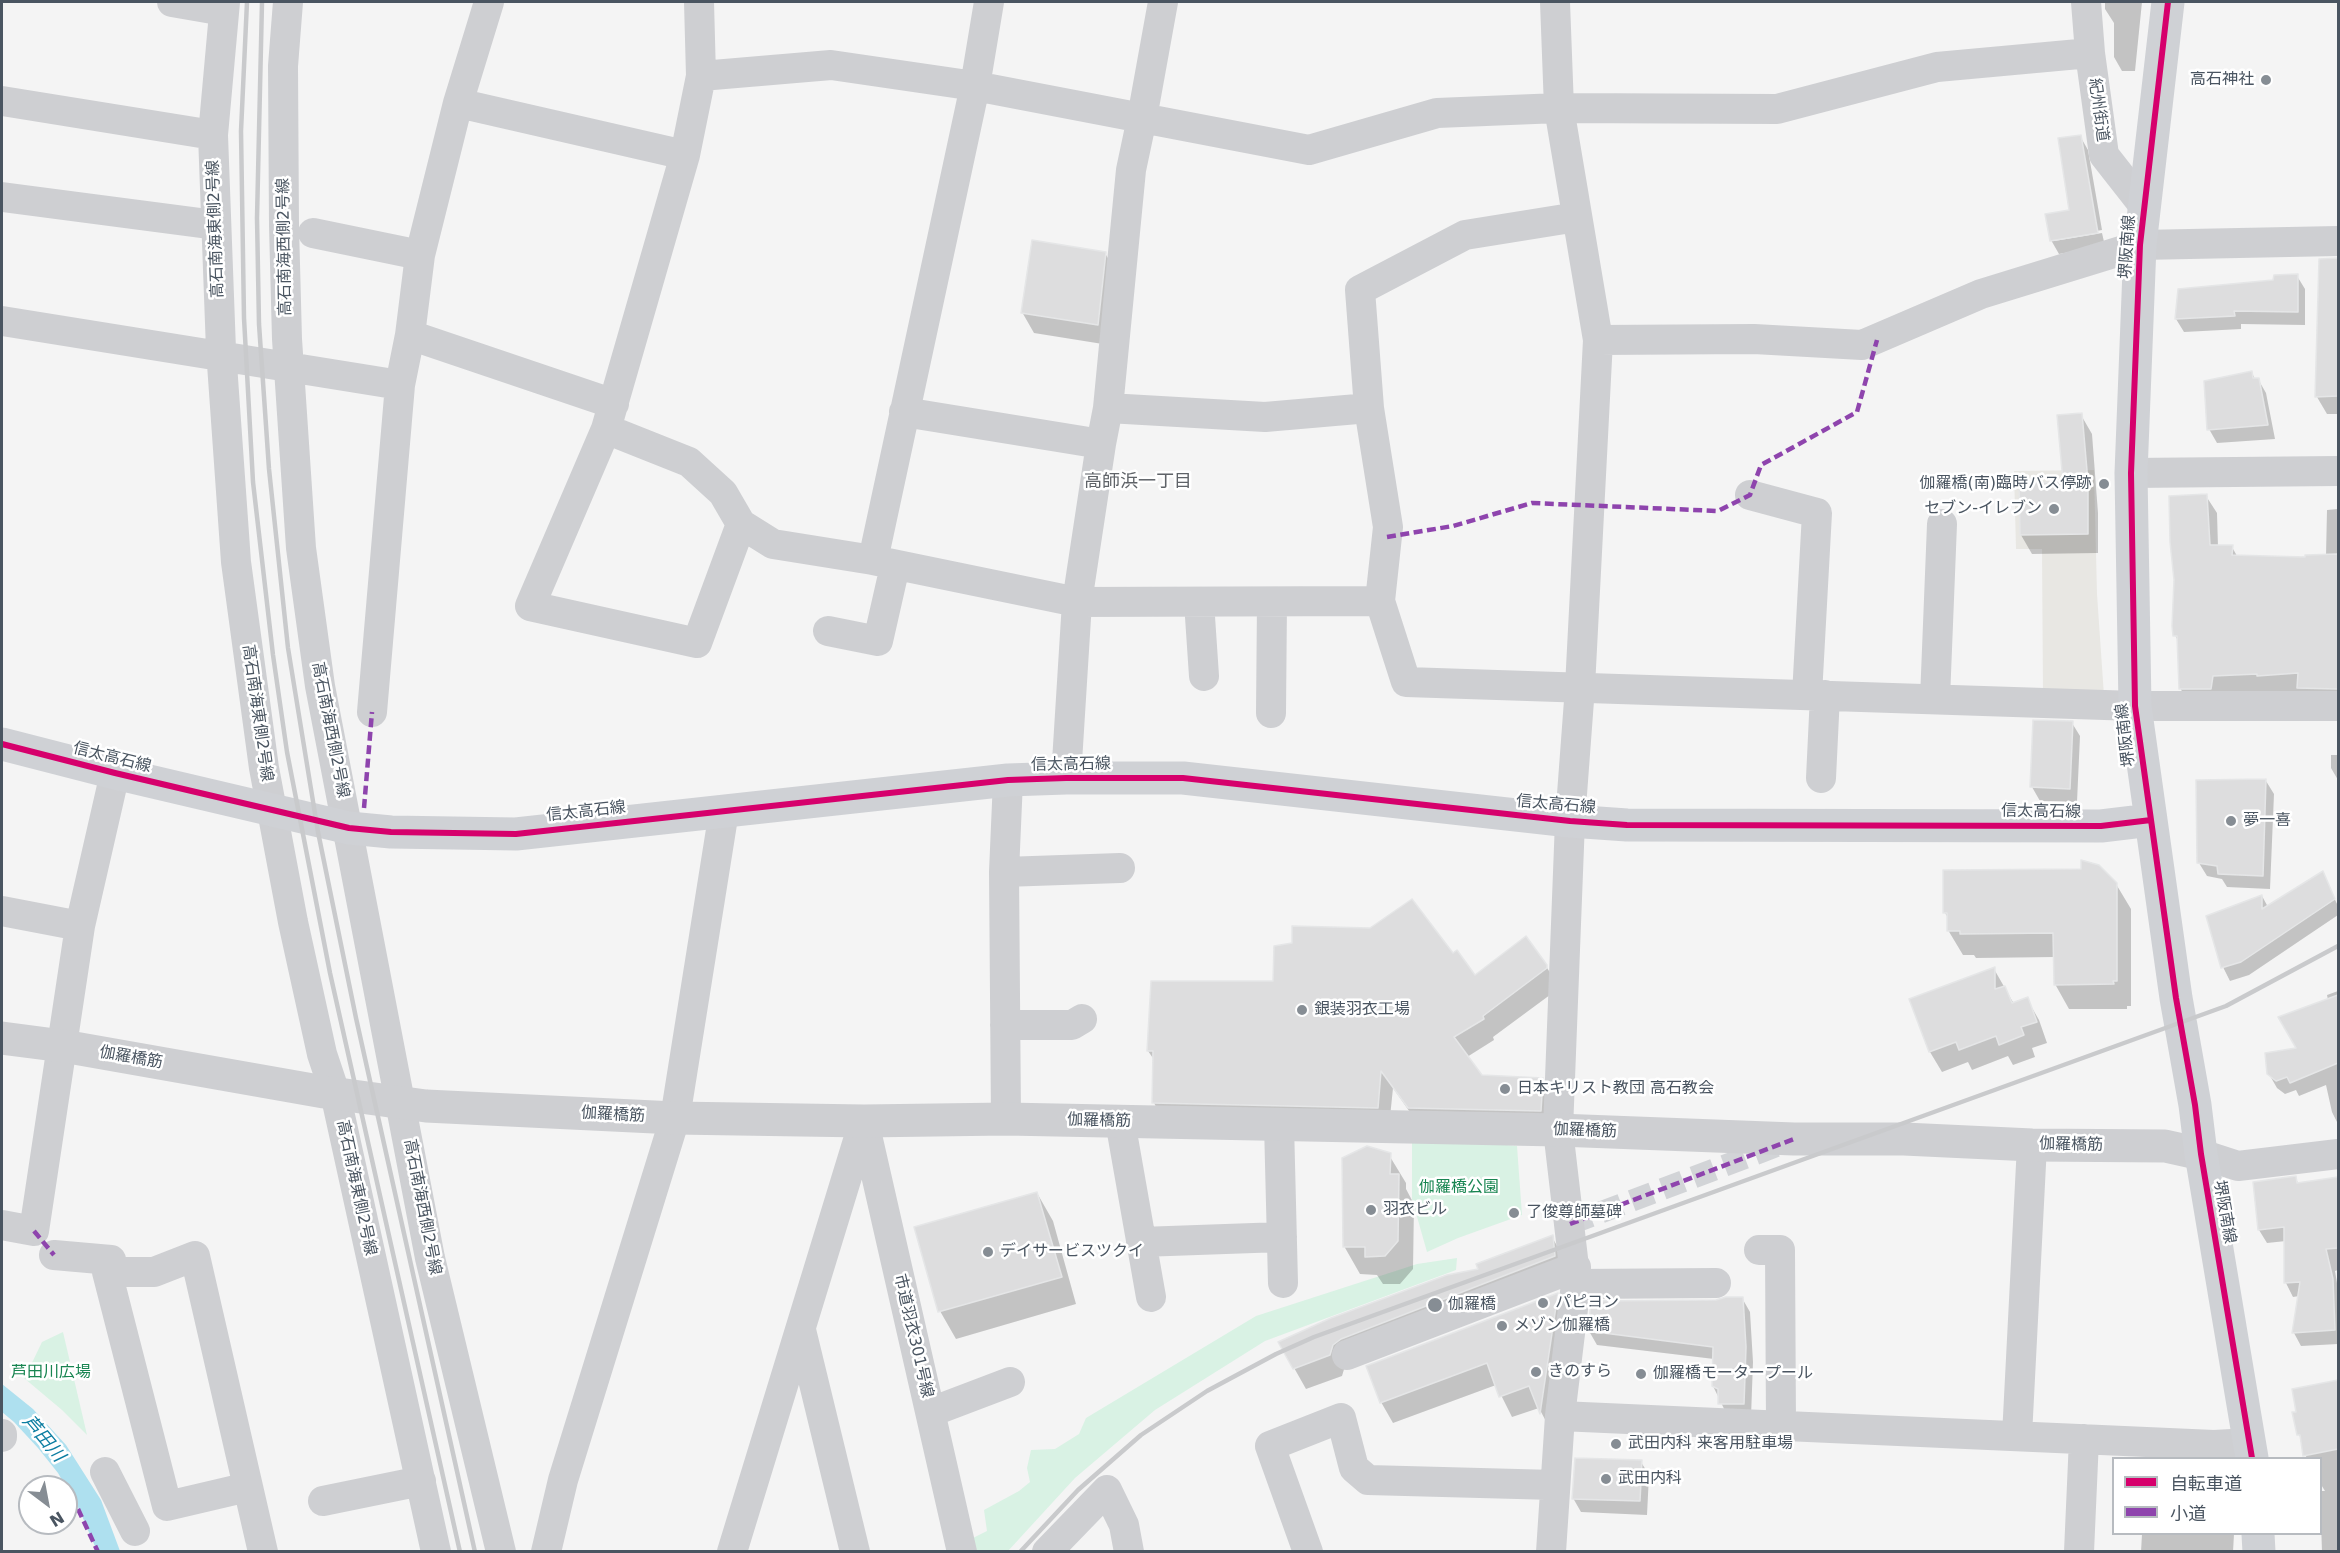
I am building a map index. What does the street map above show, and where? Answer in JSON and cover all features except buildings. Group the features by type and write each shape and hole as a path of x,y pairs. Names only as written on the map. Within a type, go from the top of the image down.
{"main road":[{"name":"堺阪南線","path":"2168,2 2140,245 2131,473 2135,706 2176,998 2251,1451"},
{"name":"信太高石線","path":"2,744 349,828 391,832 516,834 1008,780 1066,778 1183,778 1570,821 1627,825 2101,826 2151,820"},
{"path":"2258,1535 2259,1551"}],"street":[{"path":"172,2 224,6"},
{"name":"高石南海西側2号線","path":"288,2 283,66 284,226 289,367 301,548 320,686 430,1258 501,1551"},
{"path":"372,712 400,385 410,335 420,255 458,104 489,2"},
{"path":"699,2 701,76 685,155 610,417 530,606 697,643 741,524"},
{"path":"828,631 878,641 884,563 904,412 975,86 989,2"},
{"path":"1066,778 1077,602 1108,408 1131,170 1162,2"},
{"path":"1551,1551 1560,1416 1576,1275 1558,1130 1570,821 1580,687 1598,340 1559,108 1555,2"},
{"name":"紀州街道","path":"2086,2 2090,53 2104,156 2144,206"},
{"name":"高石南海東側2号線","path":"224,6 213,135 221,356 236,562 264,768 293,922 322,1054 335,1093 436,1551"},
{"path":"701,76 831,65 975,86 1309,150 1437,113 1559,108 1777,108 1937,67 2090,53"},
{"path":"2,101 213,135"},
{"path":"458,104 685,155"},
{"path":"2,196 216,225"},
{"path":"1577,217 1465,235 1360,290 1368,408 1388,527 1380,601 1406,682 2135,706 2338,706"},
{"path":"313,233 420,255"},
{"path":"1598,340 1754,339 1862,345 1981,294 2140,245 2338,241"},
{"path":"2,321 400,385"},
{"path":"410,335 610,417 689,462 723,493 741,524 773,544 884,563 1077,602 1380,601"},
{"path":"1108,408 1265,417 1368,408"},
{"path":"904,412 1101,444"},
{"path":"2131,473 2338,471"},
{"path":"1750,495 1817,513 1816,695 1821,778"},
{"path":"1935,699 1942,524"},
{"path":"1199,602 1204,676"},
{"path":"1271,713 1272,602"},
{"path":"2,1225 34,1231 81,926 115,773"},
{"path":"1006,1119 1004,872 1008,780"},
{"path":"546,1551 562,1480 675,1118 724,811"},
{"path":"1004,872 1120,868"},
{"path":"2,911 81,926"},
{"path":"1005,1025 1072,1025 1082,1019"},
{"name":"伽羅橋筋","path":"2,1038 63,1046 402,1104 675,1118 864,1121 1006,1119 1279,1124 1558,1130 1794,1139 1904,1139 2032,1145 2164,1146 2201,1154"},
{"path":"732,1551 864,1121"},
{"name":"市道羽衣301号線","path":"864,1121 962,1551"},
{"path":"1119,1121 1151,1297"},
{"path":"1279,1124 1283,1283"},
{"path":"2017,1436 2032,1145"},
{"path":"2201,1154 2238,1166 2338,1154"},
{"path":"1141,1242 1282,1237"},
{"path":"1758,1250 1780,1250 1780,1425"},
{"path":"54,1255 111,1260 107,1272 167,1506"},
{"path":"107,1272 154,1272 195,1256 263,1551"},
{"path":"1347,1355 1576,1275 1716,1283"},
{"path":"800,1328 855,1551"},
{"path":"931,1412 1010,1382"},
{"path":"1560,1416 2214,1445 2251,1451"},
{"path":"1308,1551 1270,1446 1341,1418 1354,1468 1368,1480 1555,1485"},
{"path":"2079,1551 2084,1439"},
{"path":"105,1472 138,1541 167,1506 248,1487"},
{"path":"323,1501 421,1481"},
{"path":"1047,1551 1107,1490 1124,1525 1129,1551"}],"shaded area":[{"path":"2094,470 2097,594 2104,696 2043,694 2042,549 2016,549 2014,471"}],"green space":[{"name":"伽羅橋公園","path":"1467,1141 1517,1146 1522,1215 1427,1252 1412,1199 1412,1143"},
{"path":"1457,1258 1456,1270 1265,1341 1155,1410 1075,1478 1008,1551 975,1551 971,1539 987,1531 984,1510 1019,1491 1030,1482 1027,1468 1031,1450 1055,1449 1079,1434 1086,1418 1256,1316 1417,1264"},
{"name":"芦田川広場","path":"63,1332 87,1435 62,1410 18,1373 28,1371 42,1342"}],"water":[{"name":"芦田川","path":"2,1384 33,1409 66,1445 101,1500 120,1551 97,1551 78,1507 78,1475 59,1475 38,1448 2,1412"}],"tunnel":[{"path":"1570,1224 1782,1144"}],"railway":[{"path":"247,2 241,131 244,318 253,482 273,655 287,752 330,973 460,1552"},
{"path":"262,2 257,218 259,324 269,469 288,648 318,832 356,1018 475,1552"},
{"path":"1020,1552 1078,1490 1141,1435 1207,1391 1276,1354 1314,1337 2226,1006 2338,946"}],"marked path":[{"path":"1387,537 1453,526 1532,503 1718,511 1750,495 1761,465 1857,412 1877,340"},
{"path":"364,808 372,712"},
{"path":"1570,1224 1794,1139"},
{"path":"34,1231 54,1255"},
{"path":"78,1509 98,1552"}],"cycle path":[{"path":"2168,2 2140,245 2131,473 2135,706 2176,998 2252,1457"},
{"path":"2,744 349,828 391,832 516,834 1008,780 1066,778 1183,778 1570,821 1627,825 2101,826 2151,820"}],"place":[{"name":"高石神社","path":"2266,80"},
{"name":"伽羅橋(南)臨時バス停跡","path":"2104,484"},
{"name":"セブン-イレブン","path":"2054,509"},
{"name":"夢一喜","path":"2231,821"},
{"name":"銀装羽衣工場","path":"1302,1010"},
{"name":"日本キリスト教団 高石教会","path":"1505,1089"},
{"name":"羽衣ビル","path":"1371,1210"},
{"name":"了俊尊師墓碑","path":"1514,1213"},
{"name":"デイサービスツクイ","path":"988,1252"},
{"name":"パピヨン","path":"1543,1303"},
{"name":"伽羅橋","path":"1435,1305"},
{"name":"メゾン伽羅橋","path":"1502,1326"},
{"name":"きのすら","path":"1536,1372"},
{"name":"伽羅橋モータープール","path":"1641,1374"},
{"name":"武田内科 来客用駐車場","path":"1616,1444"},
{"name":"武田内科","path":"1606,1479"}],"district":[{"name":"高師浜一丁目","path":"1138,482"}]}
